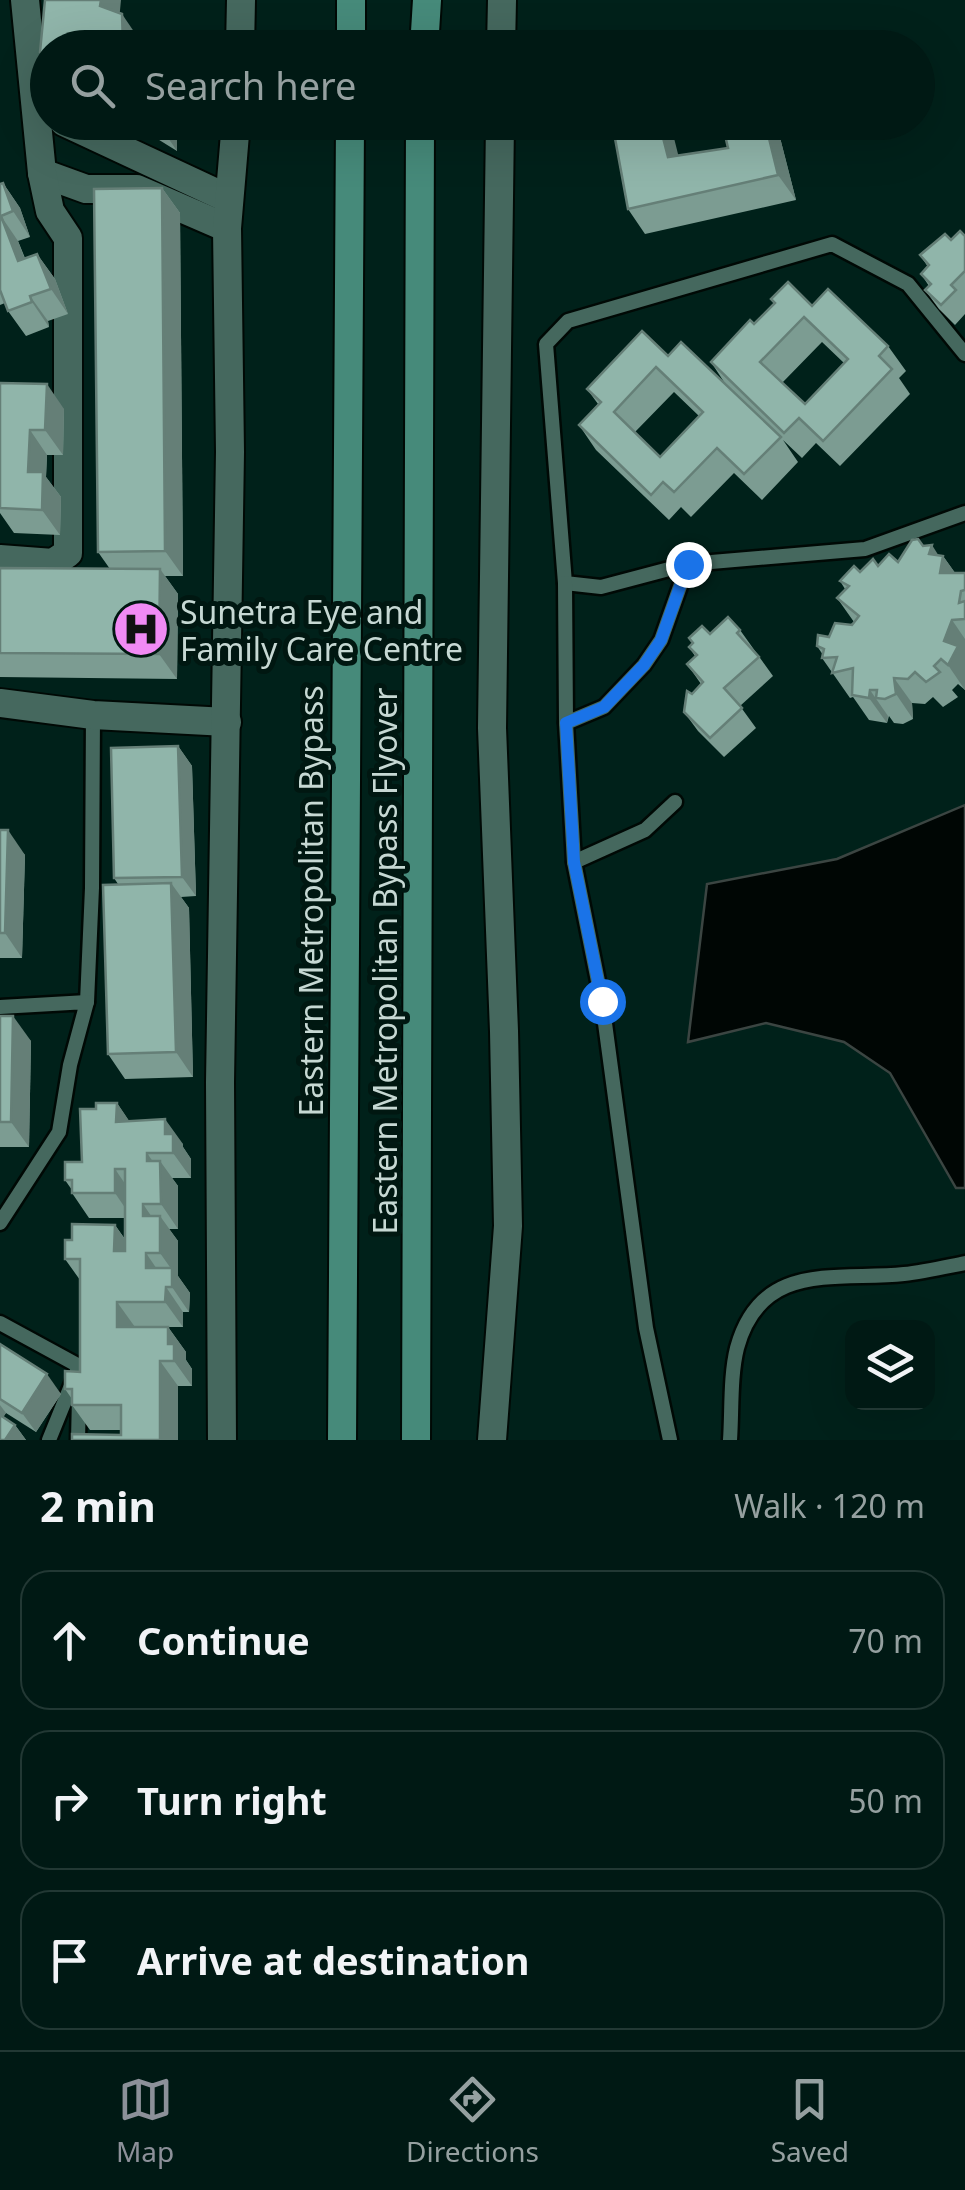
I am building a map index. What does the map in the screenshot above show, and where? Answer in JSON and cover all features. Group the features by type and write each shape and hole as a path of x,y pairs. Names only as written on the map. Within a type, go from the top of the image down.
{"main road":[{"path":"351,0 351,30"},
{"path":"425,30 427,0"},
{"name":"Eastern Metropolitan Bypass","path":"342,1440 350,140"},
{"name":"Eastern Metropolitan Bypass Flyover","path":"416,1440 420,140"}],"street":[{"path":"25,0 30,33"},
{"path":"240,0 240,30"},
{"path":"501,30 502,0"},
{"path":"0,559 53,563 68,553 68,238 50,211 42,173 42,140"},
{"path":"96,140 228,214"},
{"path":"222,1440 220,1082 230,452 228,214 234,140"},
{"path":"492,1440 508,1226 492,728 500,140"},
{"path":"42,173 86,189 137,188 228,214"},
{"path":"0,703 93,714 226,722"}],"lane":[{"path":"670,1440 646,1328 602,1001 574,862 566,723 565,584 546,344 568,322 832,244 908,284 965,354"},
{"path":"565,584 601,586 688,564 865,550 965,513"},
{"path":"566,723 604,707 644,665 661,640 688,564"},
{"path":"0,1223 59,1132 70,1065 87,1002 93,714"},
{"path":"574,862 644,830 675,802"},
{"path":"0,1007 87,1002"},
{"path":"730,1440 737,1350 749,1317 770,1296 808,1277 904,1274 965,1264"},
{"path":"0,1323 80,1366"},
{"path":"49,1440 80,1366"},
{"path":"78,1440 80,1366"}],"shaded area":[{"path":"965,805 965,1188 956,1188 890,1073 844,1042 766,1023 688,1042 707,884 837,859"}],"building":[{"path":"45,0 101,0 100,6 122,14 123,30 42,30"},
{"path":"615,140 664,140 668,157 728,148 726,140 769,140 778,175 628,209"},
{"path":"3,183 13,211 1,216 18,261 37,254 51,289 30,296 32,302 8,311 0,290 0,184"},
{"path":"162,188 165,551 98,552 94,189"},
{"path":"960,231 965,236 965,271 951,285 956,290 941,305 925,290 931,284 921,274 929,265 920,255 945,234 951,240"},
{"path":"788,282 812,306 828,289 888,346 879,356 892,369 823,441 799,418 784,433 711,362 750,320 754,324 775,303 771,299","holes":["804,317 848,359 805,404 760,362"]},
{"path":"642,331 668,356 681,342 781,437 744,474 717,448 674,492 663,482 651,495 579,425 601,402 587,389","holes":["656,367 703,412 660,457 614,412"]},
{"path":"0,383 47,384 45,430 30,430 28,472 43,472 42,510 0,508"},
{"path":"918,539 923,546 932,545 929,554 943,556 940,573 965,573 965,590 961,591 959,603 965,601 965,619 952,620 944,641 958,646 948,665 941,659 934,666 940,672 926,682 915,672 908,679 894,678 896,694 885,699 876,698 877,690 870,690 869,698 852,695 853,668 832,673 837,657 822,658 824,649 817,646 818,635 829,637 835,623 852,625 859,616 837,598 849,586 840,581 854,566 860,572 873,559 878,566 889,554 898,562 912,540"},
{"path":"0,568 160,569 159,654 0,653"},
{"path":"728,617 759,657 724,688 742,708 710,738 684,712 687,691 692,694 703,682 687,664 697,655 689,647 693,643 689,638 702,626 710,634"},
{"path":"178,746 182,877 114,878 111,748"},
{"path":"0,830 8,830 5,933 0,933"},
{"path":"171,883 176,1052 108,1054 103,885"},
{"path":"0,1016 13,1016 11,1122 0,1122"},
{"path":"96,1103 117,1103 116,1122 165,1119 165,1134 173,1134 173,1153 147,1153 147,1161 160,1161 161,1204 143,1204 143,1216 160,1216 160,1253 146,1253 146,1268 172,1268 172,1287 166,1287 165,1302 117,1302 117,1327 168,1327 168,1344 174,1344 174,1361 160,1361 160,1440 72,1440 72,1434 121,1435 121,1405 72,1405 72,1389 65,1389 65,1371 80,1372 80,1259 65,1259 65,1240 72,1240 72,1224 115,1225 114,1251 125,1251 125,1169 115,1169 115,1193 72,1193 72,1180 65,1180 65,1162 82,1162 80,1109 96,1109"},
{"path":"0,1344 47,1374 22,1413 0,1399"},
{"path":"0,1415 15,1425 5,1440 0,1440"}],"place":[{"name":"Sunetra Eye and Family Care Centre","path":"141,629"}],"route":[{"path":"602,1001 574,862 566,723 604,707 644,665 661,640 688,564"}]}
